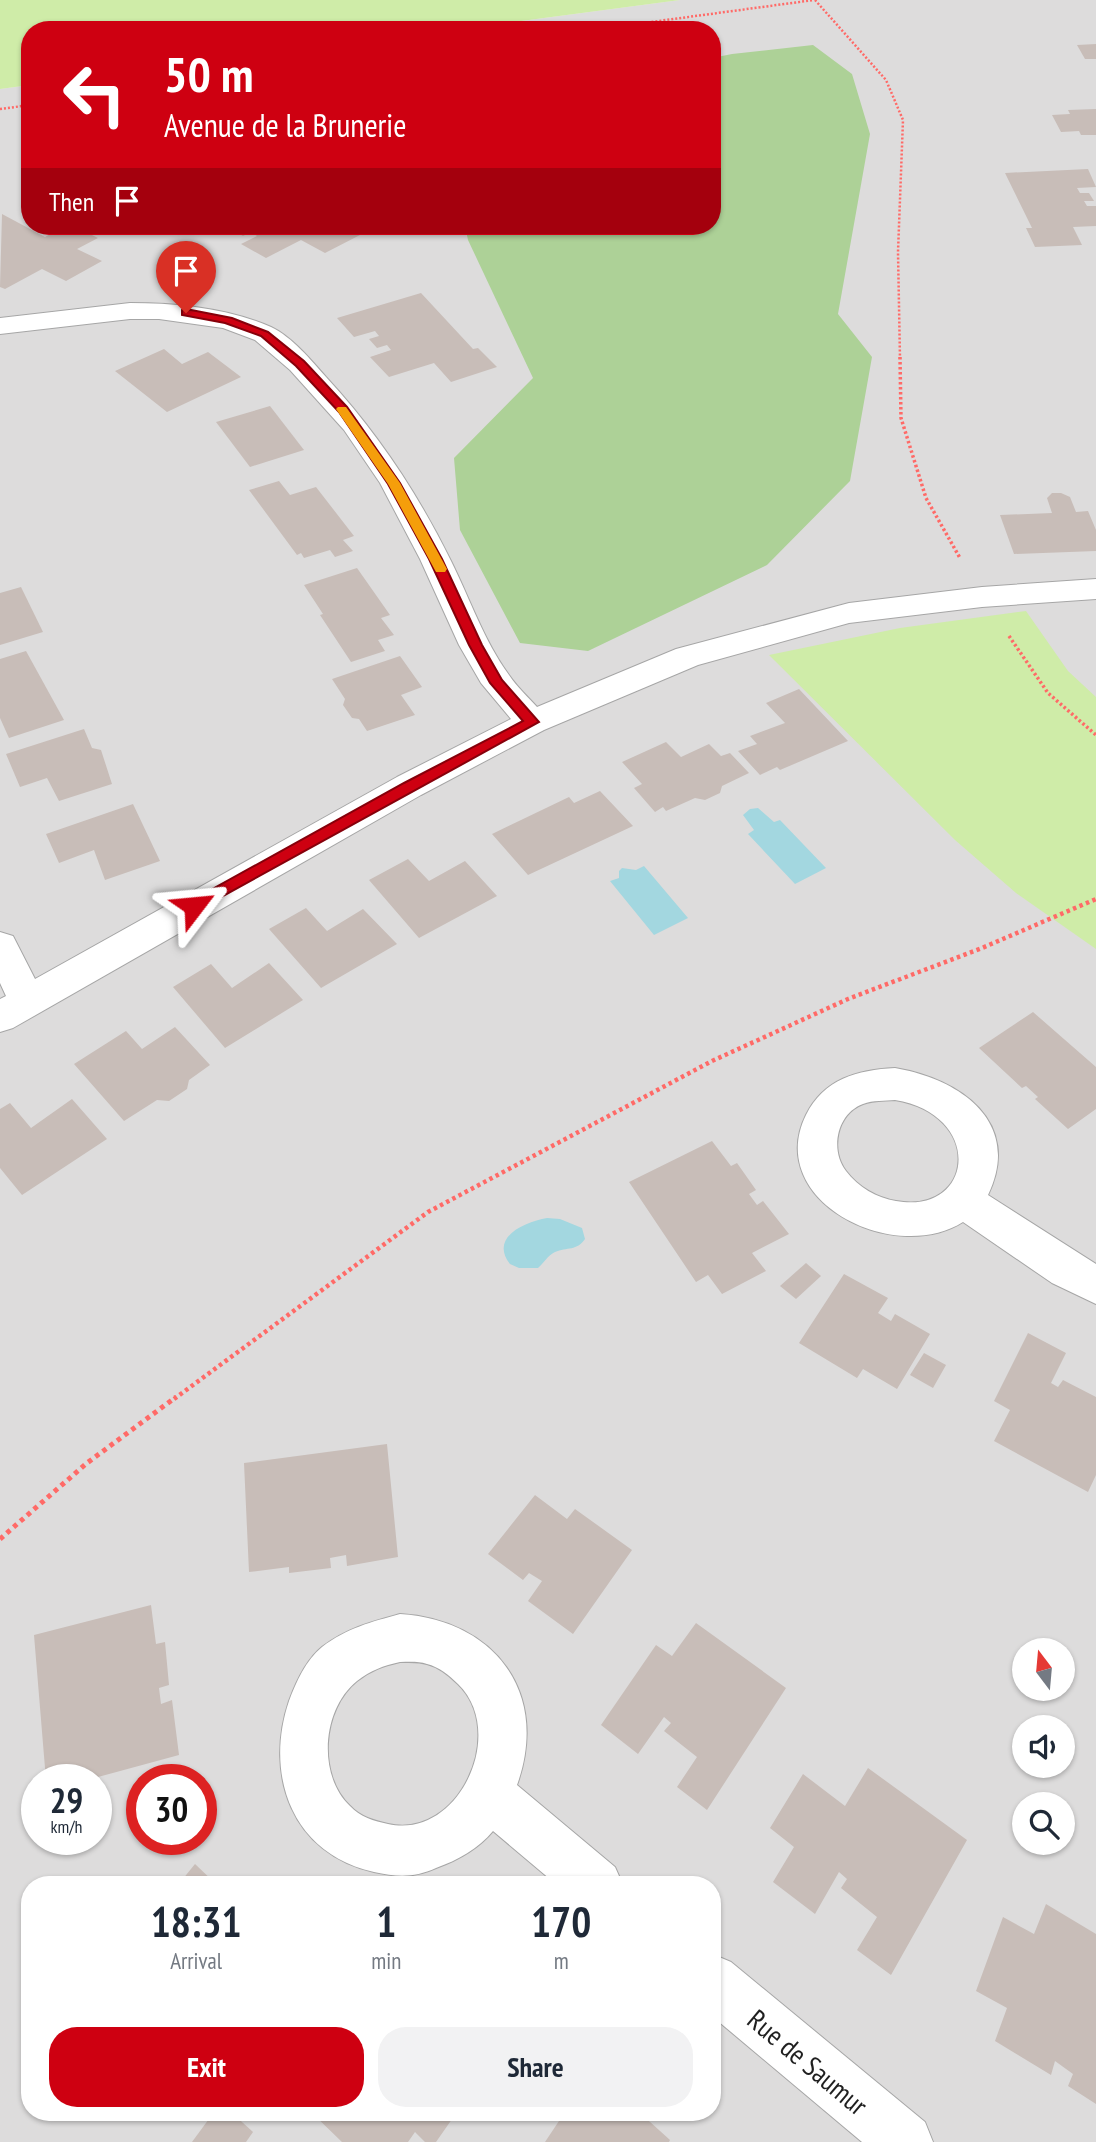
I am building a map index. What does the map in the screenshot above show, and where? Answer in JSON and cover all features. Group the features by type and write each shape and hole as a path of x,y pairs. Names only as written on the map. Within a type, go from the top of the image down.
{"street":[{"path":"0,326 159,311 228,321 264,334 300,364 355,425 394,483 424,537 475,645 497,683 532,722"},
{"path":"0,946 13,1008 409,786 532,722 687,657 849,613 982,597 1096,589"},
{"path":"963,1200 1067,1270 1096,1285"},
{"path":"401,1639 430,1640 459,1652 481,1672 497,1699 502,1720 502,1763 490,1795 466,1825 434,1845 398,1852 362,1844 332,1826 311,1795 302,1760 304,1722 319,1688 343,1661 370,1645 401,1639"},
{"path":"490,1795 586,1876"},
{"name":"Rue de Saumur","path":"721,1989 905,2142"}],"path":[{"path":"659,21 814,0 886,80 903,120 898,252 901,418 926,498 982,597 1048,693 1096,735"},
{"path":"0,109 21,106"},
{"path":"0,1539 87,1463 428,1212 712,1060 848,999 982,948 1096,899"}],"shaded area":[{"path":"680,0 1096,0 1096,2142 0,2142 0,89 21,86 21,235 721,235 721,21 520,21"}],"green space":[{"path":"0,0 680,0 520,21 21,21 21,86 0,89"},
{"path":"813,45 852,74 870,134 838,314 872,357 850,481 767,565 588,651 520,643 460,530 454,458 533,378 467,235 721,235 721,56"},
{"path":"1026,611 1068,671 1096,697 1096,949 1016,893 955,840 769,655 900,628"}],"water":[{"path":"758,808 774,822 780,820 826,868 795,884 748,834 754,830 743,815 750,809"},
{"path":"644,866 688,918 654,935 610,881 619,878 622,868 636,870"},
{"path":"547,1218 560,1219 582,1228 585,1239 575,1247 552,1253 538,1268 519,1268 510,1264 504,1246 512,1232"}],"building":[{"path":"1096,44 1096,59 1085,59 1077,45"},
{"path":"1096,109 1096,135 1081,135 1079,131 1061,132 1052,115 1070,114 1068,110"},
{"path":"1088,169 1096,187 1077,188 1080,193 1089,193 1094,201 1084,201 1087,206 1096,206 1096,226 1073,227 1082,245 1035,247 1026,228 1032,228 1005,173"},
{"path":"2,214 21,224 21,235 92,235 98,238 77,249 102,261 66,281 42,269 5,289 0,287"},
{"path":"360,235 325,253 301,240 266,258 241,244 257,236"},
{"path":"421,293 473,349 478,348 497,367 451,382 434,363 389,377 370,357 391,350 387,345 377,348 369,339 379,336 375,331 354,337 337,318"},
{"path":"164,349 182,364 208,352 241,377 167,412 115,371"},
{"path":"270,406 304,450 250,467 216,422"},
{"path":"279,481 290,495 316,487 354,536 343,540 353,551 335,557 330,550 304,558 301,553 297,555 249,490"},
{"path":"1052,493 1070,497 1076,512 1088,511 1096,530 1096,551 1014,554 1000,515 1052,513 1047,498"},
{"path":"357,568 390,615 381,618 394,635 378,640 385,651 351,662 304,585"},
{"path":"21,587 43,632 0,645 0,593"},
{"path":"26,651 64,720 9,738 0,718 0,659"},
{"path":"400,656 422,687 401,695 415,715 367,731 359,719 352,718 343,705 345,699 332,679"},
{"path":"799,689 848,741 780,770 777,767 760,775 738,751 757,744 750,736 785,723 766,703"},
{"path":"84,729 92,748 101,750 112,784 59,801 47,778 20,787 6,754"},
{"path":"666,742 681,757 709,744 721,756 730,753 749,773 722,786 720,793 705,800 695,798 666,811 663,807 655,812 634,788 642,784 622,762"},
{"path":"600,791 633,826 528,875 492,834 569,797 574,803"},
{"path":"133,804 160,861 105,880 94,850 59,863 46,834"},
{"path":"408,859 429,881 465,861 497,896 419,938 369,880"},
{"path":"306,908 327,931 363,909 397,944 321,988 269,929"},
{"path":"269,963 303,1000 225,1048 173,987 211,964 232,988"},
{"path":"1033,1012 1096,1067 1096,1109 1068,1129 1035,1099 1038,1097 1026,1086 1022,1088 979,1048"},
{"path":"175,1027 210,1065 189,1080 187,1089 169,1101 157,1100 124,1121 74,1064 126,1031 142,1049"},
{"path":"72,1099 107,1139 22,1195 0,1168 0,1109 10,1103 31,1128"},
{"path":"712,1141 731,1166 737,1163 756,1190 749,1194 757,1205 763,1201 789,1234 752,1253 766,1271 722,1294 708,1275 696,1282 629,1182"},
{"path":"806,1263 821,1276 796,1299 780,1286"},
{"path":"844,1274 888,1298 878,1313 891,1321 895,1314 930,1334 897,1389 863,1369 857,1378 799,1343"},
{"path":"1028,1333 1066,1353 1051,1383 1058,1387 1063,1380 1096,1397 1096,1475 1088,1492 994,1441 1010,1410 994,1401"},
{"path":"924,1353 946,1365 933,1388 910,1375"},
{"path":"387,1444 398,1557 347,1566 346,1555 330,1558 331,1568 289,1573 289,1567 249,1572 244,1463"},
{"path":"535,1495 567,1519 575,1509 632,1550 573,1634 528,1601 542,1581 529,1573 523,1580 488,1554"},
{"path":"151,1605 156,1644 165,1642 169,1685 159,1688 161,1704 172,1700 179,1755 146,1764 126,1764 126,1769 112,1773 112,1764 45,1764 34,1635"},
{"path":"696,1623 786,1688 707,1810 677,1787 697,1757 664,1731 671,1723 664,1717 638,1754 601,1725 656,1645 672,1656"},
{"path":"868,1768 967,1840 891,1975 857,1950 877,1917 841,1888 847,1879 839,1872 815,1914 773,1882 794,1847 770,1828 803,1774 845,1806"},
{"path":"195,1864 208,1876 185,1876"},
{"path":"1046,1904 1096,1934 1096,2104 1068,2086 1073,2074 1055,2061 1051,2075 995,2041 1007,2008 976,1991 1003,1917 1034,1934"},
{"path":"207,2121 241,2121 253,2132 246,2142 192,2142"},
{"path":"320,2121 451,2121 436,2142 425,2142 415,2132 408,2142 342,2142"},
{"path":"559,2121 649,2121 670,2140 669,2142 545,2142"}],"slow traffic":[{"path":"342,409 394,483 440,569"}],"route":[{"path":"186,313 228,321 264,334 300,364 343,410 394,483 435,559 475,645 497,683 532,722 409,786 194,906"}]}
